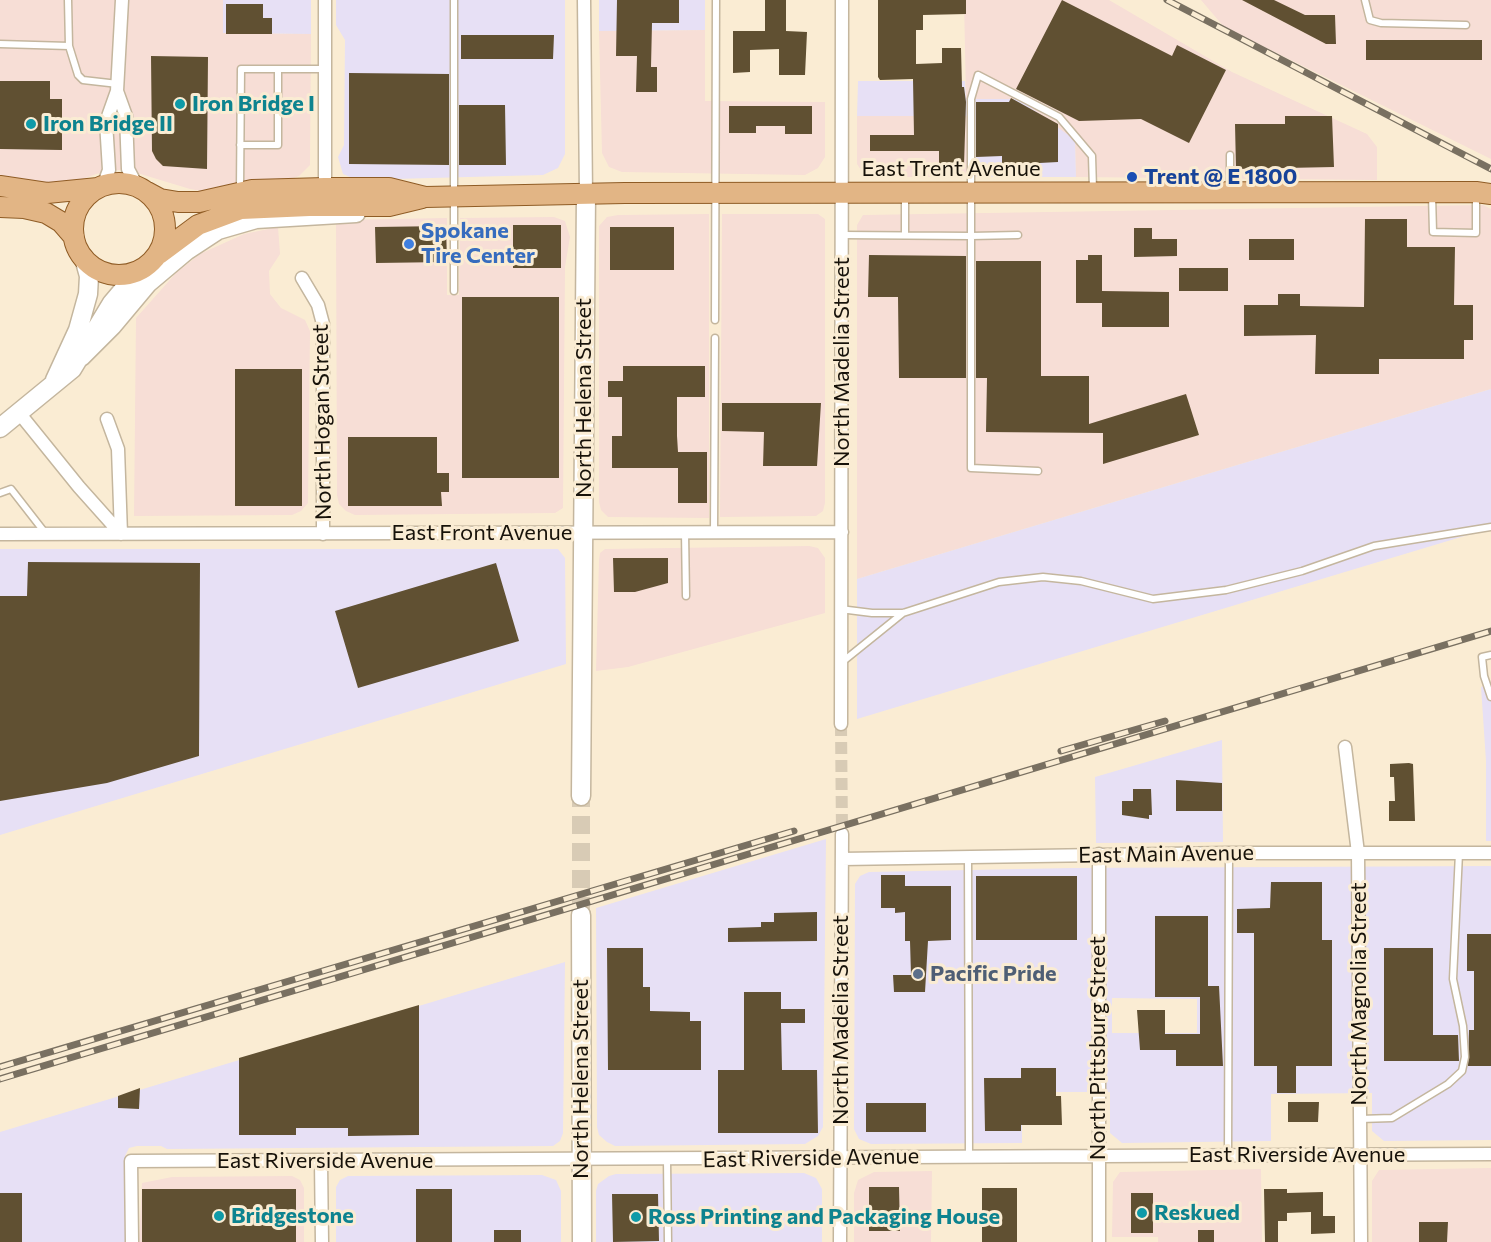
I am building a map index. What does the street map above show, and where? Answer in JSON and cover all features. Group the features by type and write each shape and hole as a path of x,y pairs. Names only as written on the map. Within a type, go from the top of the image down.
{"main road":[{"path":"0,186 47,193 125,183 142,189 159,205 165,222 165,239 157,256 140,270 120,275 110,274 100,271 84,258 74,237 61,222 46,213 24,208 0,207"},
{"path":"74,237 76,213 82,202 102,187"},
{"name":"East Trent Avenue","path":"157,256 186,232 227,213 389,188 425,197 715,193 1486,191"},
{"name":"East Trent Avenue","path":"142,189 160,199 178,202 200,201 240,192 325,197 389,206 425,197"}],"street":[{"path":"102,187 109,170 106,122 118,87 122,0"},
{"path":"325,0 325,197"},
{"name":"North Helena Street","path":"581,796 586,194 584,0"},
{"name":"North Madelia Street","path":"841,724 842,0"},
{"path":"118,87 126,116 128,169 142,189"},
{"path":"0,428 20,414 81,357 112,326 148,283 186,251 218,230 256,219 345,215 389,206"},
{"path":"55,382 86,305 89,276 84,258"},
{"path":"81,357 112,303 140,270"},
{"name":"North Hogan Street","path":"302,279 318,304 323,324 323,534"},
{"path":"20,414 79,487 121,534"},
{"path":"107,419 118,448 121,534"},
{"name":"East Front Avenue","path":"0,534 842,532"},
{"name":"North Magnolia Street","path":"1345,747 1358,853 1361,1242"},
{"name":"North Madelia Street","path":"840,1242 842,834"},
{"name":"East Main Avenue","path":"842,859 1099,854 1491,853"},
{"name":"North Pittsburg Street","path":"1099,854 1099,1242"},
{"name":"North Helena Street","path":"581,915 582,1242"},
{"name":"East Riverside Avenue","path":"132,1242 130,1161 321,1162 1491,1154"},
{"path":"321,1162 322,1242"}],"lane":[{"path":"69,0 69,46 78,75 83,80 118,87"},
{"path":"454,0 454,291"},
{"path":"715,320 716,0"},
{"path":"1365,0 1370,20 1381,23 1466,25"},
{"path":"0,44 69,46"},
{"path":"240,192 241,69 325,69"},
{"path":"240,145 278,145 278,69"},
{"path":"1038,471 971,468 971,99 978,75 1059,117 1092,156 1093,193"},
{"path":"1230,155 1230,192"},
{"path":"1432,192 1433,232 1476,233 1486,191"},
{"path":"905,194 905,235"},
{"path":"842,235 1018,235"},
{"path":"714,532 715,338"},
{"path":"0,494 11,489 47,534"},
{"path":"840,609 872,613 903,613 999,582 1043,577 1081,580 1153,599 1226,590 1302,571 1374,546 1491,526"},
{"path":"685,532 686,596"},
{"path":"840,663 903,613"},
{"path":"1491,655 1482,657 1484,676 1491,697"},
{"path":"1228,1155 1229,853"},
{"path":"1360,1119 1392,1118 1448,1084 1462,1071 1465,1057 1463,1026 1453,979 1459,853"},
{"path":"968,858 969,1157"},
{"path":"667,1160 668,1242"}],"shaded area":[{"path":"0,0 223,0 224,33 311,34 310,165 299,176 291,179 260,181 202,191 124,169 96,174 68,185 0,180"},
{"path":"223,0 311,0 311,34 223,33"},
{"path":"336,0 565,0 565,154 558,168 543,175 357,180 343,174 338,157 344,145 345,40 336,25"},
{"path":"599,0 705,0 705,30 599,31"},
{"path":"964,0 1109,0 1232,72 1367,134 1377,147 1377,180 1076,177 1075,140 966,99"},
{"path":"1201,0 1491,0 1491,159 1224,27"},
{"path":"705,30 705,101 825,102 825,157 818,168 805,175 622,172 609,167 602,153 599,31"},
{"path":"858,81 965,81 966,99 1019,99 1075,140 1076,177 976,177 975,116 857,116"},
{"path":"857,116 975,116 976,177 873,177 863,173 857,164"},
{"path":"1483,205 1491,209 1491,389 857,579 857,225 863,215"},
{"path":"709,214 709,518 608,517 601,510 599,502 599,226 607,217 618,215"},
{"path":"722,214 818,214 825,219 825,503 823,511 816,516 720,517"},
{"path":"554,217 565,221 570,237 565,267 563,508 555,513 355,515 346,511 339,504 337,495 336,220 447,218 447,295 459,295 460,218"},
{"path":"278,227 280,254 269,271 270,294 281,308 305,320 310,331 308,503 301,511 292,515 134,516 136,318 176,273 200,254 244,234"},
{"path":"1491,389 1491,528 857,719 857,579"},
{"path":"809,546 818,548 825,558 825,613 628,667 596,671 599,560 600,553 605,549"},
{"path":"0,549 558,549 565,558 566,664 0,835"},
{"path":"1491,684 1491,841 1486,841 1486,761 1481,687"},
{"path":"1222,740 1223,842 1096,843 1095,777"},
{"path":"826,839 823,1127 818,1136 805,1144 615,1146 607,1142 599,1135 597,1127 596,908"},
{"path":"1491,866 1491,1140 1384,1141 1372,1131 1372,1093 1271,1094 1271,1141 1122,1143 1110,1133 1110,1092 1022,1092 1022,1143 871,1144 859,1139 854,1129 855,884 860,876 869,872 1072,868","holes":["1112,998 1197,999 1197,1033 1112,1033"]},
{"path":"565,962 563,1133 560,1141 553,1146 167,1149 161,1146 137,1146 129,1148 125,1156 125,1242 0,1242 0,1132"},
{"path":"1491,1168 1491,1242 1372,1242 1372,1181 1379,1170"},
{"path":"1261,1169 1262,1242 1158,1242 1158,1237 1112,1237 1113,1182 1120,1172"},
{"path":"932,1171 931,1242 854,1242 854,1193 858,1180 874,1172"},
{"path":"804,1173 816,1178 822,1189 822,1242 596,1242 596,1191 598,1184 609,1176 616,1174"},
{"path":"542,1175 556,1180 561,1191 561,1242 336,1242 336,1187 340,1180 348,1176"},
{"name":"Bridgestone","path":"292,1176 300,1180 304,1188 304,1242 139,1242 142,1183 172,1177"}],"building":[{"path":"617,0 679,0 679,23 652,23 651,67 657,67 657,92 636,92 637,56 616,56"},
{"path":"765,0 786,0 786,31 807,32 805,75 779,75 779,49 750,50 750,72 733,73 733,31 765,31"},
{"path":"878,0 966,0 966,14 923,15 923,30 916,30 916,64 942,63 942,48 961,48 962,87 964,87 966,102 964,165 939,165 939,151 870,151 870,135 914,135 913,79 880,80 878,77"},
{"path":"1062,0 1172,56 1177,45 1226,70 1189,143 1141,119 1079,121 1016,89"},
{"path":"1242,0 1274,0 1305,15 1335,15 1336,44 1326,44"},
{"path":"226,4 263,4 263,18 272,18 272,34 226,34"},
{"path":"461,35 554,35 553,59 461,59"},
{"path":"1366,40 1482,40 1482,60 1366,60"},
{"name":"Iron Bridge I","path":"151,56 208,57 207,169 163,166 152,151"},
{"path":"349,73 449,74 449,165 349,164"},
{"name":"Iron Bridge II","path":"0,81 50,81 50,99 62,99 62,150 0,149"},
{"path":"1011,98 1058,124 1058,162 1002,165 1002,156 976,157 976,102 1009,102"},
{"path":"459,105 505,105 506,165 459,165"},
{"path":"729,106 812,106 812,134 785,134 785,126 756,126 756,133 729,133"},
{"path":"1285,116 1332,116 1334,167 1236,169 1235,124 1285,124"},
{"path":"1365,219 1407,219 1407,247 1455,247 1454,305 1473,305 1473,340 1464,340 1464,359 1379,359 1379,374 1315,374 1316,335 1244,336 1244,305 1278,305 1278,294 1300,294 1300,306 1364,307"},
{"path":"513,225 561,225 561,268 513,268"},
{"path":"446,226 447,262 376,263 375,227"},
{"path":"610,227 674,227 674,270 610,270"},
{"path":"1134,228 1152,228 1152,239 1177,239 1177,256 1134,257"},
{"path":"1249,239 1294,239 1294,260 1249,260"},
{"path":"869,255 966,256 966,378 899,378 898,297 868,297"},
{"path":"1088,255 1102,255 1102,291 1169,292 1169,327 1102,327 1102,303 1076,303 1076,260 1088,260"},
{"path":"976,261 1041,261 1041,376 1089,376 1089,424 1186,394 1199,435 1103,464 1103,433 986,432 987,378 976,378"},
{"path":"1179,268 1228,268 1228,291 1179,291"},
{"path":"462,297 559,297 559,478 462,478"},
{"path":"623,366 705,366 705,397 677,397 677,436 678,452 707,452 707,503 678,503 678,468 612,468 612,436 622,436 622,397 608,397 608,381 623,381"},
{"path":"235,369 302,369 302,506 235,506"},
{"path":"722,403 821,403 817,466 763,466 764,432 722,431"},
{"path":"348,437 437,437 437,473 449,473 449,492 441,492 442,506 348,506"},
{"path":"613,558 668,558 668,583 635,592 614,592"},
{"path":"28,562 200,563 199,756 107,783 0,801 0,596 27,596"},
{"path":"496,563 519,641 358,688 335,611"},
{"path":"1390,764 1413,764 1415,821 1389,821 1389,801 1395,801 1394,777 1390,777"},
{"path":"1176,780 1222,783 1222,811 1176,811"},
{"path":"1133,789 1151,789 1152,815 1149,815 1149,819 1122,815 1122,801 1133,801"},
{"path":"881,875 905,875 905,886 951,886 951,940 928,941 925,992 894,992 893,975 911,975 910,941 905,941 905,912 895,913 895,908 881,908"},
{"path":"976,876 1077,876 1077,940 976,940"},
{"path":"1271,882 1322,882 1322,940 1332,940 1332,1066 1296,1066 1296,1093 1277,1093 1277,1066 1254,1066 1254,933 1237,933 1237,909 1270,908"},
{"path":"817,912 817,941 728,942 728,928 761,927 761,922 774,922 774,913"},
{"path":"1155,916 1208,916 1208,986 1219,986 1223,1066 1176,1066 1176,1050 1140,1050 1137,1010 1165,1010 1165,1034 1200,1034 1200,997 1155,997"},
{"path":"1467,934 1491,934 1491,1066 1468,1066 1469,1030 1474,1030 1474,971 1467,971"},
{"path":"607,948 643,948 643,987 650,987 650,1011 690,1012 690,1021 701,1021 701,1070 608,1070"},
{"path":"1384,948 1433,948 1433,1035 1458,1035 1459,1061 1384,1061"},
{"path":"744,992 781,992 781,1009 805,1009 805,1023 781,1023 782,1070 817,1070 818,1133 718,1133 718,1070 744,1070"},
{"path":"419,1005 419,1135 348,1136 348,1128 296,1128 296,1135 239,1135 239,1058"},
{"path":"1021,1068 1056,1068 1056,1096 1061,1096 1062,1125 1021,1125 1021,1131 985,1131 984,1078 1021,1078"},
{"path":"140,1088 139,1109 118,1108 118,1096"},
{"path":"1288,1102 1319,1102 1318,1122 1288,1122"},
{"path":"866,1103 926,1103 926,1132 866,1132"},
{"path":"869,1187 899,1187 900,1231 869,1231"},
{"path":"982,1188 1017,1188 1017,1242 982,1242"},
{"name":"Bridgestone","path":"142,1189 296,1189 296,1242 142,1242"},
{"path":"416,1189 452,1189 452,1242 416,1242"},
{"path":"1264,1189 1287,1189 1287,1193 1323,1192 1323,1216 1335,1216 1335,1233 1311,1234 1311,1212 1287,1213 1287,1221 1278,1221 1278,1242 1265,1242"},
{"path":"0,1193 22,1193 22,1242 0,1242"},
{"name":"Reskued","path":"1131,1193 1153,1193 1153,1233 1131,1233"},
{"name":"Ross Printing and Packaging House","path":"612,1194 658,1194 659,1241 613,1242"},
{"path":"1419,1222 1448,1222 1447,1242 1419,1242"},
{"path":"494,1230 521,1230 521,1242 494,1242"},
{"path":"1198,1230 1214,1230 1214,1242 1198,1242"}],"tunnel":[{"path":"841,724 842,834"},
{"path":"581,796 581,915"}],"railway":[{"path":"1167,0 1491,169"},
{"path":"0,1079 1491,631"},
{"path":"1061,751 1165,721"},
{"path":"0,1067 794,831"}],"place":[{"name":"Iron Bridge I","path":"180,104"},
{"name":"Iron Bridge II","path":"31,124"},
{"name":"Trent @ E 1800","path":"1132,177"},
{"name":"Spokane Tire Center","path":"409,244"},
{"name":"Pacific Pride","path":"918,974"},
{"name":"Reskued","path":"1142,1213"},
{"name":"Bridgestone","path":"219,1216"},
{"name":"Ross Printing and Packaging House","path":"636,1217"}]}
